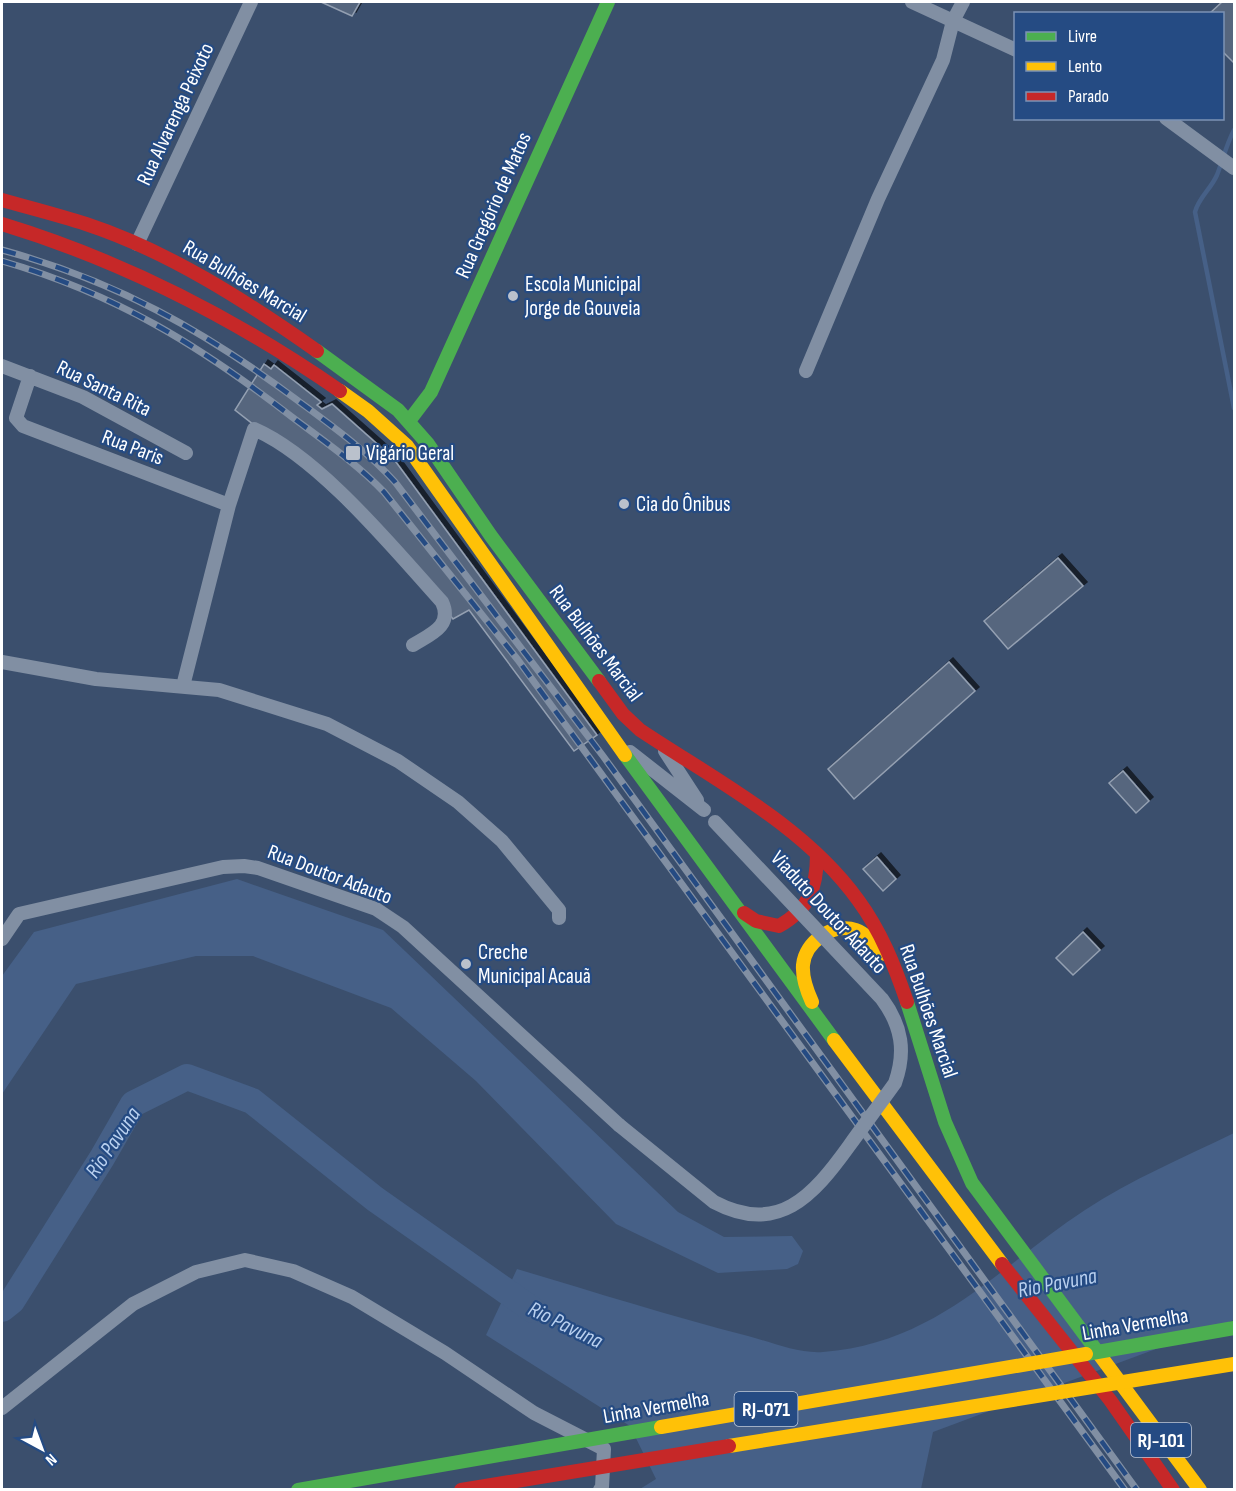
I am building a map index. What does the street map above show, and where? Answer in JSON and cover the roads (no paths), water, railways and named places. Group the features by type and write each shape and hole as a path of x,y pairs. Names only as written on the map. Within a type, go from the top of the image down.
{"main road":[{"name":"Rua Gregório de Matos","path":"409,421 431,392 608,2"},
{"name":"Rua Bulhões Marcial","path":"2,200 42,209 137,244 205,279 314,348 360,381 409,421 447,470 491,536 622,714 660,744 795,836 850,887 862,904 891,961 954,1150 987,1207 1200,1490"},
{"name":"Rua Bulhões Marcial","path":"2,224 45,237 152,280 283,352 368,411 395,433 417,458 503,585 820,1022 997,1258 1110,1400 1173,1490"},
{"path":"548,646 562,634"},
{"path":"736,907 768,925 779,926 790,920 801,912 812,898 818,880 816,854"},
{"path":"820,1022 805,982 803,966 805,954 816,940 830,930 843,927 874,943 891,961"},
{"name":"Linha Vermelha","path":"298,1490 1234,1329"},
{"name":"RJ-071","path":"461,1490 1234,1364"}],"street":[{"name":"Rua Alvarenga Peixoto","path":"137,244 251,2"},
{"path":"912,2 1014,49"},
{"path":"806,371 878,199 943,60 953,21 963,2"},
{"path":"1169,120 1234,168"},
{"name":"Rua Santa Rita","path":"2,366 83,397 186,453"},
{"name":"Rua Paris","path":"30,376 16,418 23,426 229,505"},
{"path":"183,686 229,505 254,429 286,447 346,500 442,602 446,611 444,621 438,628 413,645"},
{"path":"2,662 96,679 219,690 327,724 398,761 458,802 502,841 559,910 559,918"},
{"name":"Viaduto Doutor Adauto","path":"612,737 704,810"},
{"name":"Viaduto Doutor Adauto","path":"619,1125 714,1202 745,1215 784,1211 802,1201 818,1187 895,1083 900,1068 902,1042 898,1027 882,999 704,810 660,744"},
{"name":"Rua Doutor Adauto","path":"2,939 19,914 224,867 258,868 376,909 403,927 619,1125"},
{"path":"2,1408 133,1304 196,1272 245,1260 292,1271 352,1297 445,1353 534,1413 603,1449 600,1490"}],"water":[{"path":"237,879 383,930 678,1212 724,1237 792,1236 803,1251 798,1264 787,1269 718,1273 616,1224 476,1081 391,1008 253,956 196,956 76,984 2,1094 2,976 34,932"},
{"path":"1234,1133 1234,1320 933,1432 921,1489 640,1489 656,1479 630,1426 486,1335 517,1269 795,1349 823,1352 863,1346 900,1334 933,1318 964,1299 1085,1210 1140,1178"}],"waterway":[{"path":"1234,130 1217,175 1195,212 1234,408"},
{"name":"Rio Pavuna","path":"2,1309 12,1301 102,1158 133,1104 187,1077 252,1101 375,1199 533,1310"}],"railway":[{"path":"2,250 44,262 83,277 157,310 192,330 227,351 323,419 395,482 603,756 1137,1490"},
{"path":"2,261 82,289 155,324 258,391 363,472 384,492 518,660 1125,1490"}],"place":[{"name":"Escola Municipal Jorge de Gouveia","path":"513,296"},
{"name":"Vigário Geral","path":"353,453"},
{"name":"Cia do Ônibus","path":"624,504"},
{"name":"Creche Municipal Acauã","path":"466,964"}]}
